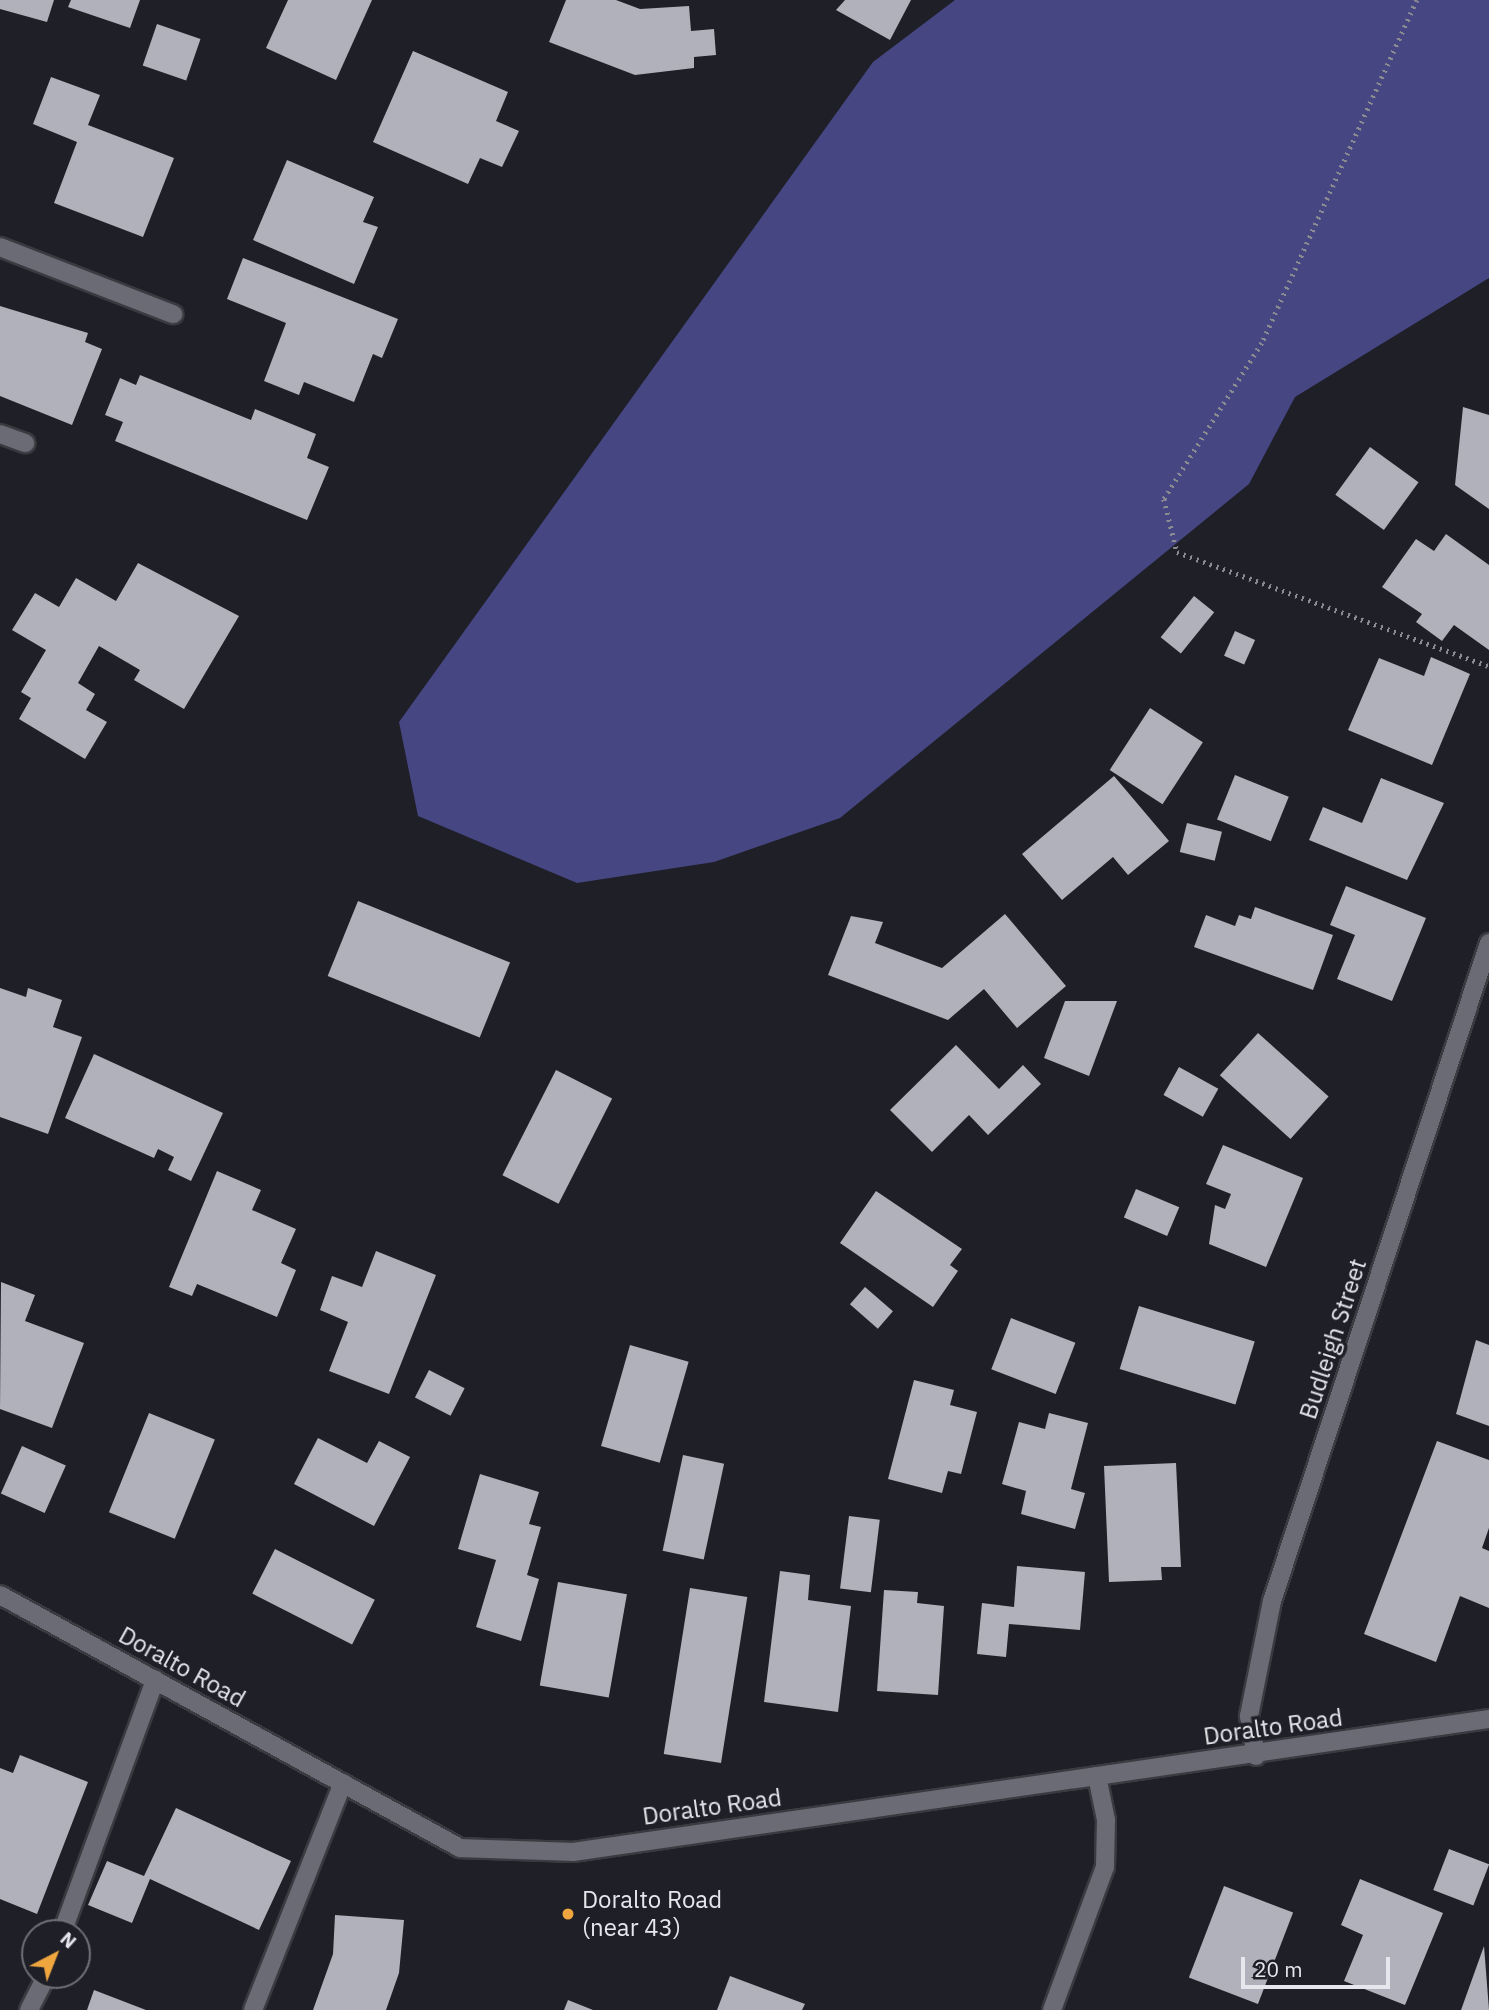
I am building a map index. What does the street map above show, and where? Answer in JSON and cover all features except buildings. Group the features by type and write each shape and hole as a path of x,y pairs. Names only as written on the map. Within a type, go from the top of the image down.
{"street":[{"path":"0,247 173,314"},
{"path":"0,434 25,443"},
{"name":"Budleigh Street","path":"1256,1756 1249,1716 1272,1601 1489,943"},
{"name":"Doralto Road","path":"0,1595 460,1848 573,1852 1097,1776 1256,1756 1489,1718"},
{"path":"67,1919 155,1680"},
{"path":"1052,2010 1105,1867 1106,1820 1097,1776"},
{"path":"253,2010 342,1783"},
{"path":"29,2010 40,1989"}],"path":[{"path":"1417,0 1262,343 1164,499 1177,552 1489,666"}],"shaded area":[{"path":"955,0 1489,0 1489,278 1295,397 1249,484 840,818 714,862 577,883 418,816 399,722 873,62"}],"place":[{"name":"Doralto Road (near 43)","path":"568,1914"}]}
